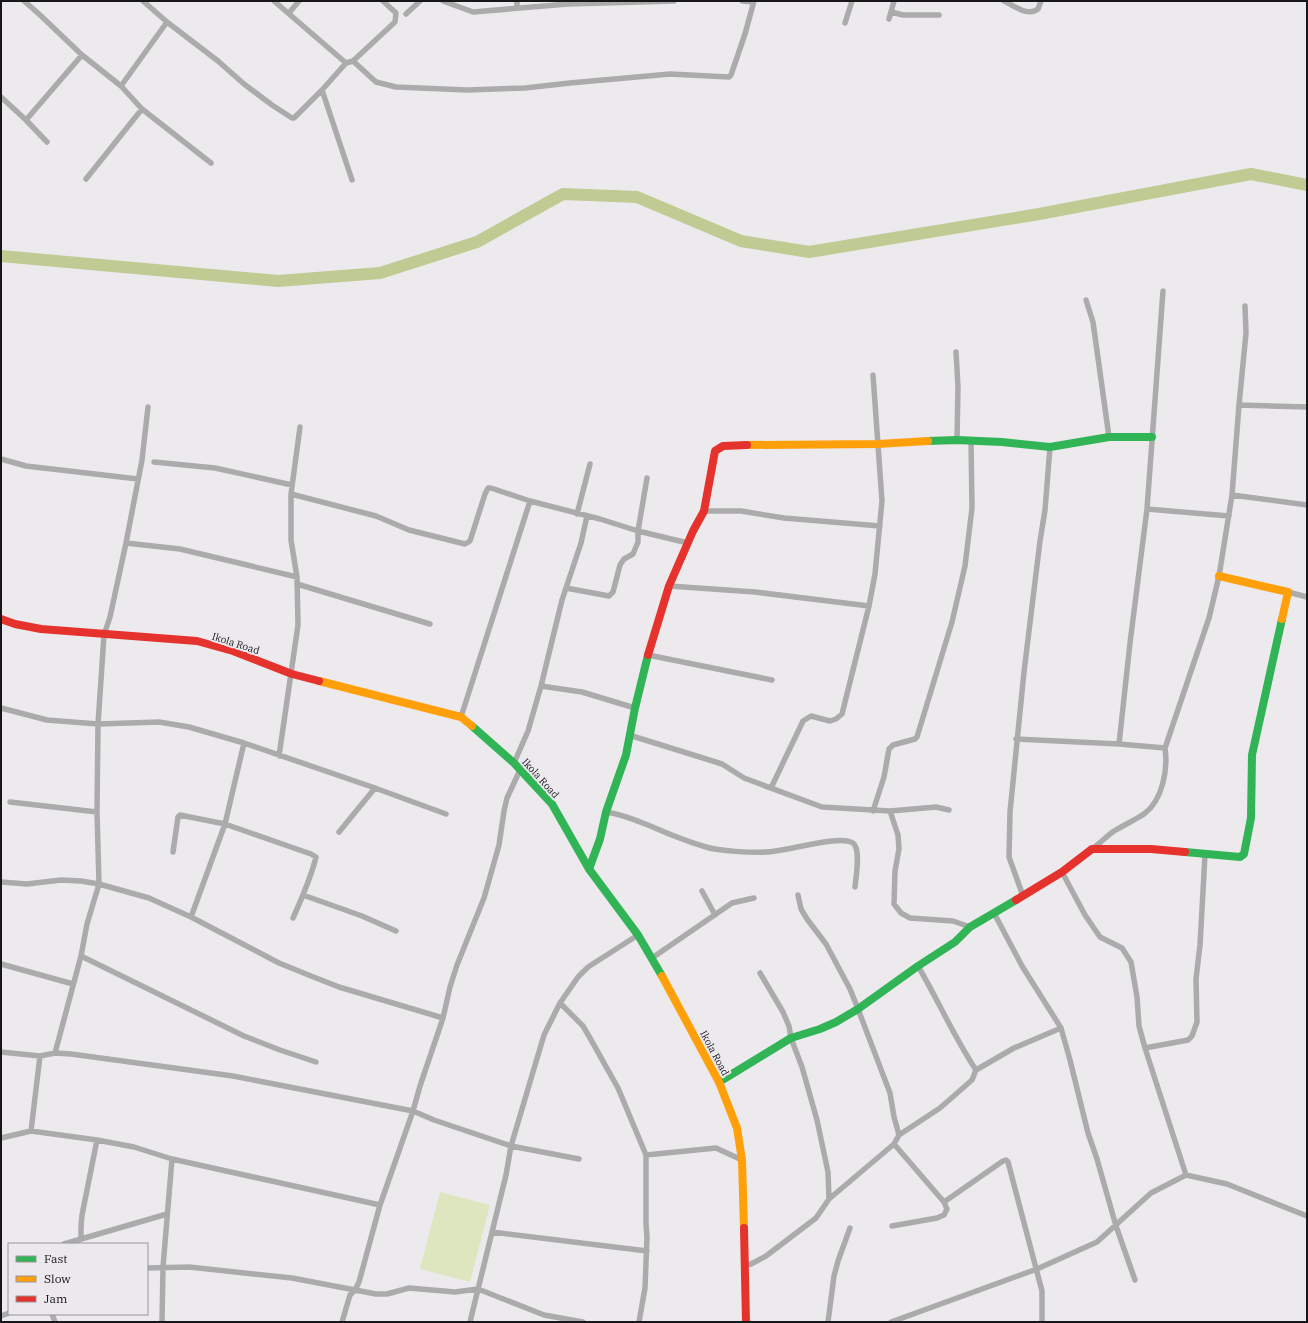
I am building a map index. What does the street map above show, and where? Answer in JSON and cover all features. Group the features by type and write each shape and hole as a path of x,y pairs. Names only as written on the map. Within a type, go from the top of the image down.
{"street":[{"path":"24,1 40,14 82,55 121,86 142,109 211,163"},
{"path":"143,1 167,22 218,61 244,84 290,118 294,118 346,63 353,61 395,22 397,18 396,13 383,1"},
{"path":"274,1 346,63"},
{"path":"289,13 299,1"},
{"path":"406,14 420,1"},
{"path":"443,1 473,12 568,4 674,1"},
{"path":"517,1 517,8"},
{"path":"353,61 376,82 396,87 482,89 525,88 570,82 670,74 729,77 745,34 753,1 742,1"},
{"path":"845,23 852,1"},
{"path":"889,19 894,1"},
{"path":"1004,1 1025,12 1031,12 1038,9 1041,1"},
{"path":"891,12 903,15 939,15"},
{"path":"121,86 167,22"},
{"path":"26,120 82,55"},
{"path":"322,90 352,180"},
{"path":"1,97 47,142"},
{"path":"86,179 142,109"},
{"path":"1119,744 1147,509 1162,291"},
{"path":"1086,300 1093,322 1109,437"},
{"path":"720,1082 791,1038 820,1029 836,1022 858,1009 918,966 955,942 970,927 1062,872 1113,832 1145,813 1151,806 1158,795 1165,770 1165,748 1209,618 1219,576 1232,495 1238,405 1246,332 1245,306"},
{"path":"956,352 958,388 957,440"},
{"path":"771,788 803,721 811,716 836,720 842,714 869,606 875,574 882,501 874,375"},
{"path":"1238,405 1307,406"},
{"path":"55,1053 81,956 87,924 99,884 97,812 98,724 104,635 110,617 126,543 142,460 148,407"},
{"path":"279,756 298,625 297,577 291,540 291,494 300,427"},
{"path":"589,869 600,839 606,812 626,755 634,708 669,586 688,542 704,511 715,452 721,446 878,444 917,441 971,440 1050,447 1109,437 1152,437"},
{"path":"873,811 884,777 889,749 893,745 915,739 917,737 952,622 965,566 972,508 971,440"},
{"path":"1023,896 1010,858 1010,812 1015,769 1016,739 1045,510 1050,447"},
{"path":"1,459 26,466 138,478"},
{"path":"154,462 215,468 292,485"},
{"path":"577,514 590,464"},
{"path":"566,588 609,596 611,595 620,565 624,559 633,554 638,542 638,530 647,478"},
{"path":"291,494 376,516 409,530 465,544 470,541 488,488 491,488 577,514 688,542"},
{"path":"1232,495 1307,505"},
{"path":"460,717 530,501"},
{"path":"1147,509 1229,516"},
{"path":"704,511 741,511 784,518 880,526"},
{"path":"514,763 528,731 566,588 588,516"},
{"path":"126,543 180,549 297,577"},
{"path":"1219,576 1307,597"},
{"path":"297,584 430,624"},
{"path":"669,586 755,592 869,606"},
{"path":"1092,849 1151,849 1240,857 1244,854 1251,818 1252,755 1288,592"},
{"name":"Ikola Road","path":"1,619 14,624 41,629 197,641 233,651 292,674 460,717 514,763 552,804 589,869 638,935 720,1082 737,1128 742,1160 746,1322"},
{"path":"648,655 772,680"},
{"path":"541,686 582,692 634,708"},
{"path":"1,708 47,720 98,724 159,722 189,727 375,788 446,814"},
{"path":"630,735 722,764 744,778 822,807 873,811 936,807 949,810"},
{"path":"1016,739 1119,744 1165,748"},
{"path":"191,917 225,824 244,744"},
{"path":"342,1322 350,1295 356,1290 359,1282 380,1205 413,1111 457,965 484,898 498,845 507,798 520,770"},
{"path":"339,832 375,788"},
{"path":"10,802 97,812"},
{"path":"890,811 898,835 899,849 895,871 894,904 901,914 910,918 953,921 970,927"},
{"path":"606,812 622,814 707,847 767,852 816,843 845,840 854,844 857,850 855,887"},
{"path":"173,852 179,816 225,824 311,854 316,857 303,895 292,918"},
{"path":"1145,1048 1188,1040 1192,1036 1197,1022 1196,979 1200,945 1205,854"},
{"path":"1062,872 1085,915 1100,937 1122,948 1131,962 1137,997 1139,1026 1186,1175"},
{"path":"1,882 27,884 61,880 81,880 149,898 191,917 280,962 339,988 442,1018"},
{"path":"702,891 715,915"},
{"path":"303,895 362,916 396,931"},
{"path":"798,895 801,909 826,944 850,989 890,1093 899,1135"},
{"path":"652,958 732,903 754,898"},
{"path":"994,913 1022,966 1061,1028 1088,1133 1116,1226 1135,1280"},
{"path":"470,1322 506,1174 511,1146 544,1035 560,1003 578,977 588,967 638,935"},
{"path":"81,956 244,1036 316,1062"},
{"path":"1,964 73,984"},
{"path":"918,966 935,994 960,1045 976,1070"},
{"path":"760,973 783,1012 802,1067 817,1120 828,1172 829,1199"},
{"path":"560,1003 583,1026 614,1082 646,1155 647,1251 645,1288 639,1322"},
{"path":"745,1265 751,1264 766,1256 816,1218 829,1199 894,1144 899,1135 940,1108 972,1080 976,1070 1014,1048 1061,1028"},
{"path":"1,1052 40,1056 55,1053 233,1076 413,1111 434,1120 511,1146 579,1159"},
{"path":"31,1131 40,1056"},
{"path":"1,1138 31,1131 97,1140 134,1148 172,1159 380,1205"},
{"path":"81,1238 82,1215 97,1140"},
{"path":"892,1226 937,1218 944,1214 947,1209 944,1202 894,1144"},
{"path":"646,1155 716,1148 742,1160"},
{"path":"162,1322 163,1267 172,1159"},
{"path":"944,1202 1003,1161 1006,1160 1008,1162 1042,1291 1042,1322"},
{"path":"891,1322 1037,1269 1097,1242 1151,1193 1186,1175 1227,1184 1307,1216"},
{"path":"67,1243 167,1214"},
{"path":"828,1322 834,1276 850,1228"},
{"path":"492,1232 647,1251"},
{"path":"148,1268 189,1267 292,1278 376,1294 386,1294 409,1288 455,1292 478,1289 544,1315 583,1322"}],"green space":[{"path":"440,1192 490,1205 470,1282 420,1269"}],"waterway":[{"path":"1,256 278,281 380,273 477,242 563,194 637,197 741,241 809,252 1039,214 1251,174 1307,185"},
{"path":"1307,1275 1307,1289"}],"traffic: fast":[{"path":"928,441 957,440 1002,442 1050,447 1109,437 1152,437"},
{"path":"1185,852 1240,857 1244,854 1251,818 1252,755 1282,619"},
{"path":"589,869 600,839 606,812 626,755 635,708 648,655"},
{"path":"472,726 514,763 552,804 589,869 638,935 662,976"},
{"path":"719,1082 791,1038 820,1029 836,1022 858,1009 918,966 955,942 970,927 1016,900"}],"traffic: slow":[{"path":"747,445 878,444 928,441"},
{"path":"1219,576 1288,592 1282,619"},
{"path":"319,681 461,717 472,726"},
{"path":"662,976 719,1082 737,1128 742,1160 744,1228"}],"traffic: jam":[{"path":"648,655 669,586 693,531 704,511 715,451 723,446 747,445"},
{"path":"1,619 15,624 41,629 197,641 233,651 292,674 319,681"},
{"path":"1016,900 1062,872 1092,849 1151,849 1185,852"},
{"path":"744,1228 746,1322"}]}
